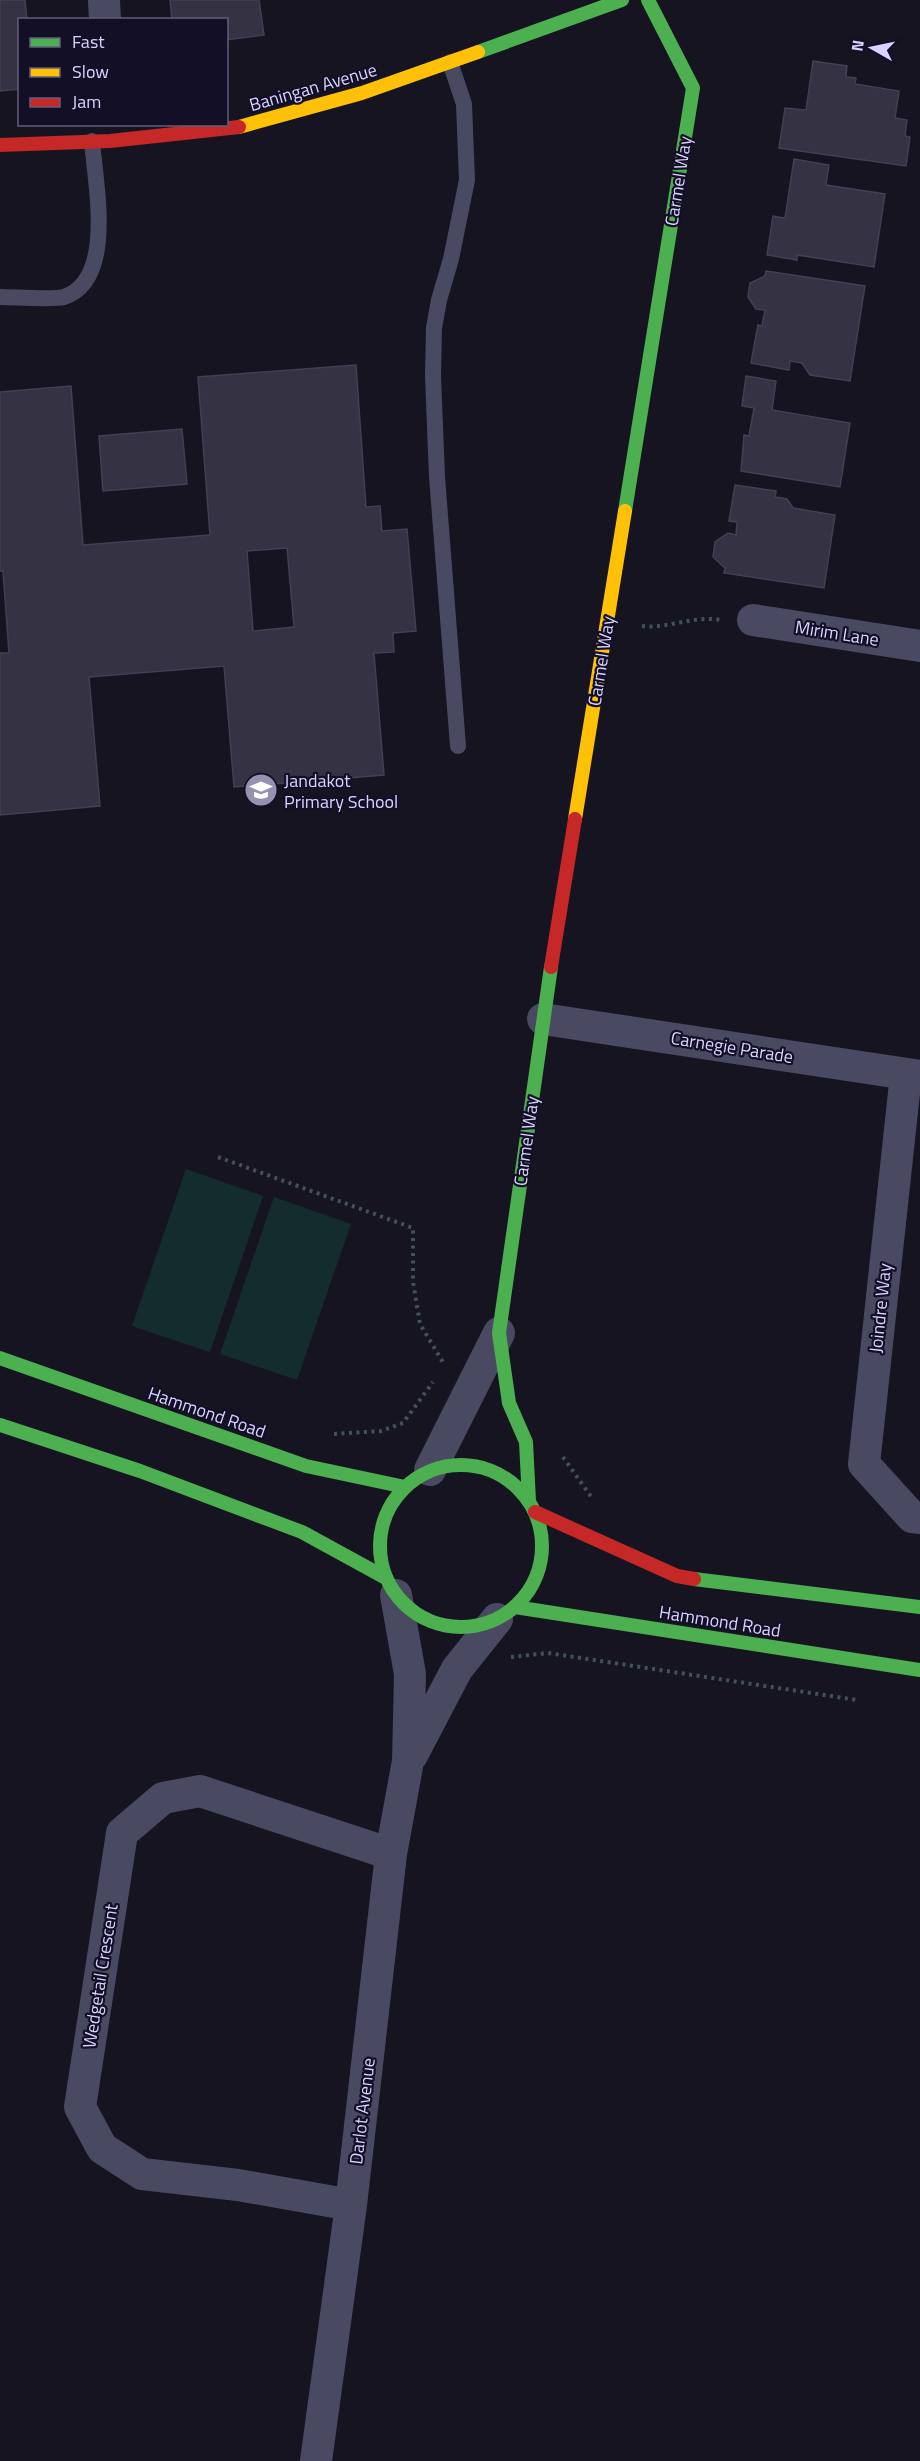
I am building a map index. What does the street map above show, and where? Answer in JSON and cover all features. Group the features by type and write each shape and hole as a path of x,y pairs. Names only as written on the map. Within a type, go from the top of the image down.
{"street":[{"path":"104,0 105,18"},
{"name":"Baningan Avenue","path":"0,145 93,141 229,130 362,93 622,0"},
{"name":"Carmel Way","path":"532,1506 526,1442 508,1403 498,1333 543,1019 693,88 648,0"},
{"name":"Mirim Lane","path":"753,620 920,646"},
{"name":"Carnegie Parade","path":"543,1019 913,1075"},
{"name":"Joindre Way","path":"913,1075 864,1464 912,1517 920,1518"},
{"name":"Carmel Way","path":"417,1478 498,1333"},
{"name":"Hammond Road","path":"0,1358 306,1466 417,1478"},
{"path":"0,1425 140,1471 302,1532 391,1586 412,1611 431,1622 453,1626 475,1626 506,1613 531,1587 540,1562 542,1537 532,1506 510,1481 487,1468 460,1464 417,1478 390,1506 381,1530 380,1554 391,1586"},
{"name":"Hammond Road","path":"532,1506 677,1576 725,1584 920,1607"},
{"name":"Darlot Avenue","path":"316,2461 351,2205 391,1854 408,1761 410,1674 391,1586"},
{"name":"Hammond Road","path":"506,1613 920,1670"},
{"name":"Darlot Avenue","path":"408,1761 457,1669 506,1613"},
{"name":"Wedgetail Crescent","path":"351,2205 238,2185 142,2174 102,2148 80,2107 123,1833 163,1798 200,1791 391,1854"}],"lane":[{"path":"450,62 464,104 467,180 434,328 434,376 437,477 458,746"},
{"path":"0,297 64,297 88,280 99,249 93,141"}],"path":[{"path":"608,622 652,627 694,618 745,624 753,620"},
{"path":"218,1157 413,1228 413,1282 420,1324 444,1364"},
{"path":"503,1663 510,1658 548,1653 864,1701"}],"green space":[{"path":"186,1169 263,1196 210,1352 132,1326"},
{"path":"274,1197 351,1224 297,1380 220,1354"}],"building":[{"path":"0,0 25,0 27,18 18,18 18,89 0,91"},
{"path":"170,0 259,0 264,35 228,40 228,18 172,18"},
{"path":"813,61 847,66 846,77 856,78 855,84 899,91 895,118 907,120 905,136 910,137 906,166 779,148 785,108 806,110"},
{"path":"794,159 829,165 826,185 885,194 874,267 797,255 797,260 767,255 773,216 785,218"},
{"path":"766,271 865,286 850,381 810,375 802,363 790,361 789,370 751,363 758,325 762,326 765,310 756,309 748,297 750,283 765,276"},
{"path":"356,365 366,507 380,506 382,531 407,529 416,631 393,633 394,652 374,653 384,775 234,787 224,666 89,677 100,806 0,815 0,653 9,653 3,571 0,571 0,392 71,386 83,545 210,535 198,377","holes":["287,548 294,627 253,631 247,551"]},
{"path":"746,376 776,381 772,410 850,423 840,487 741,471 744,435 749,436 754,408 742,406"},
{"path":"182,429 187,484 103,491 99,436"},
{"path":"735,485 776,491 775,497 787,499 793,508 835,515 824,588 724,573 725,568 713,557 715,542 728,533 736,535 737,522 729,521"}],"traffic: fast":[{"path":"478,52 622,0"},
{"path":"625,511 693,88 648,0"},
{"path":"529,1501 526,1442 509,1403 499,1333 551,967"},
{"path":"0,1358 306,1466 405,1487"},
{"path":"0,1425 140,1471 302,1532 386,1578"},
{"path":"461,1465 492,1471 518,1489 536,1515 542,1546 536,1577 518,1603 492,1621 461,1627 430,1621 404,1603 386,1577 380,1546 386,1515 404,1489 430,1471 461,1465"},
{"path":"694,1579 920,1607"},
{"path":"515,1607 920,1670"}],"traffic: slow":[{"path":"239,127 362,93 478,52"},
{"path":"575,819 625,511"}],"traffic: jam":[{"path":"0,145 110,141 239,127"},
{"path":"551,967 575,819"},
{"path":"535,1512 677,1576 694,1579"}],"place":[{"name":"Jandakot Primary School","path":"261,790"}]}
